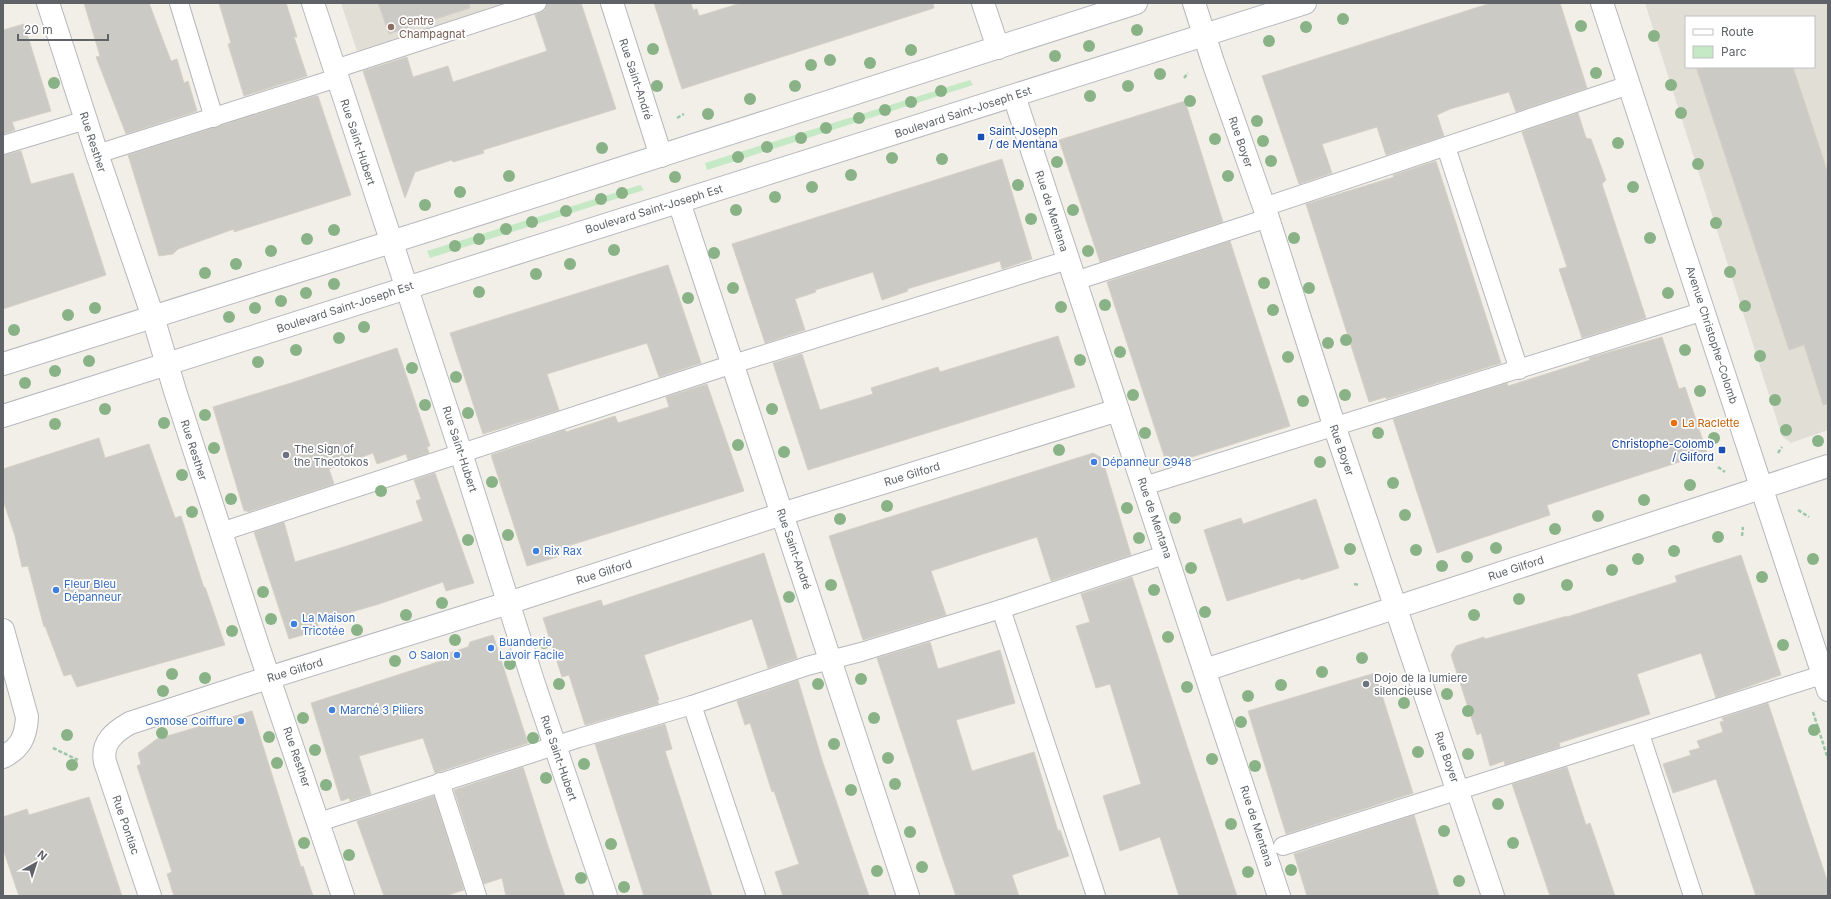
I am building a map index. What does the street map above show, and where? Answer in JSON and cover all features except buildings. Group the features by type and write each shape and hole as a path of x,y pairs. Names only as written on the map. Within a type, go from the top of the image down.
{"street":[{"name":"Rue Resther","path":"48,3 97,154 153,317 221,532 343,896"},
{"name":"Rue Saint-Hubert","path":"313,3 461,453 508,603 606,896"},
{"name":"Rue Saint-André","path":"612,3 662,156"},
{"path":"983,3 998,48"},
{"path":"3,364 662,156 1136,3"},
{"name":"Rue Boyer","path":"1194,3 1266,212 1334,428 1493,896"},
{"name":"Boulevard Saint-Joseph Est","path":"3,416 1305,3"},
{"name":"Avenue Christophe-Colomb","path":"1602,3 1826,680"},
{"name":"Rue de Mentana","path":"1014,96 1167,554 1279,896"},
{"name":"Rue Saint-André","path":"679,202 908,896"},
{"name":"Rue Gilford","path":"104,754 106,744 113,735 130,723 782,514 1118,410"},
{"name":"Rue Gilford","path":"1205,670 1828,466"},
{"path":"3,630 27,717 26,730 18,746 3,757"},
{"name":"Rue Pontiac","path":"104,754 105,762 150,896"}],"lane":[{"path":"179,3 214,118"},
{"path":"97,154 214,118 537,3"},
{"path":"1075,281 1446,147 1629,85"},
{"path":"3,145 86,120"},
{"path":"1446,147 1519,370"},
{"path":"221,532 733,364 1068,260"},
{"path":"1144,486 1334,428 1704,311"},
{"path":"319,822 555,745 1002,609 1167,554"},
{"path":"1002,609 1096,896"},
{"path":"1283,846 1640,734 1826,680"},
{"path":"692,704 756,896"},
{"path":"1640,734 1693,896"},
{"path":"440,782 477,896"}],"path":[{"path":"1778,454 1782,446"},
{"path":"1718,467 1726,472"},
{"path":"1798,510 1809,517"},
{"path":"1742,536 1743,527"},
{"path":"53,748 83,762"}],"shaded area":[{"name":"Centre Champagnat","path":"341,3 512,3 357,51"},
{"path":"1645,3 1828,3 1828,430 1791,443 1782,436"}],"green space":[{"path":"970,80 973,85 707,170 705,163"},
{"path":"640,185 644,190 430,258 427,251"}],"place":[{"name":"Centre Champagnat","path":"391,27"},
{"name":"Saint-Joseph / de Mentana","path":"981,137"},
{"name":"La Raclette","path":"1674,423"},
{"name":"Christophe-Colomb / Gilford","path":"1722,450"},
{"name":"The Sign of the Theotokos","path":"286,455"},
{"name":"Dépanneur G948","path":"1094,462"},
{"name":"Rix Rax","path":"536,551"},
{"name":"Fleur Bleu Dépanneur","path":"56,590"},
{"name":"La Maison Tricotée","path":"294,624"},
{"name":"Buanderie Lavoir Facile","path":"491,648"},
{"name":"O Salon","path":"457,655"},
{"name":"Dojo de la lumiere silencieuse","path":"1366,684"},
{"name":"Marché 3 Piliers","path":"332,710"},
{"name":"Osmose Coiffure","path":"241,721"}]}
